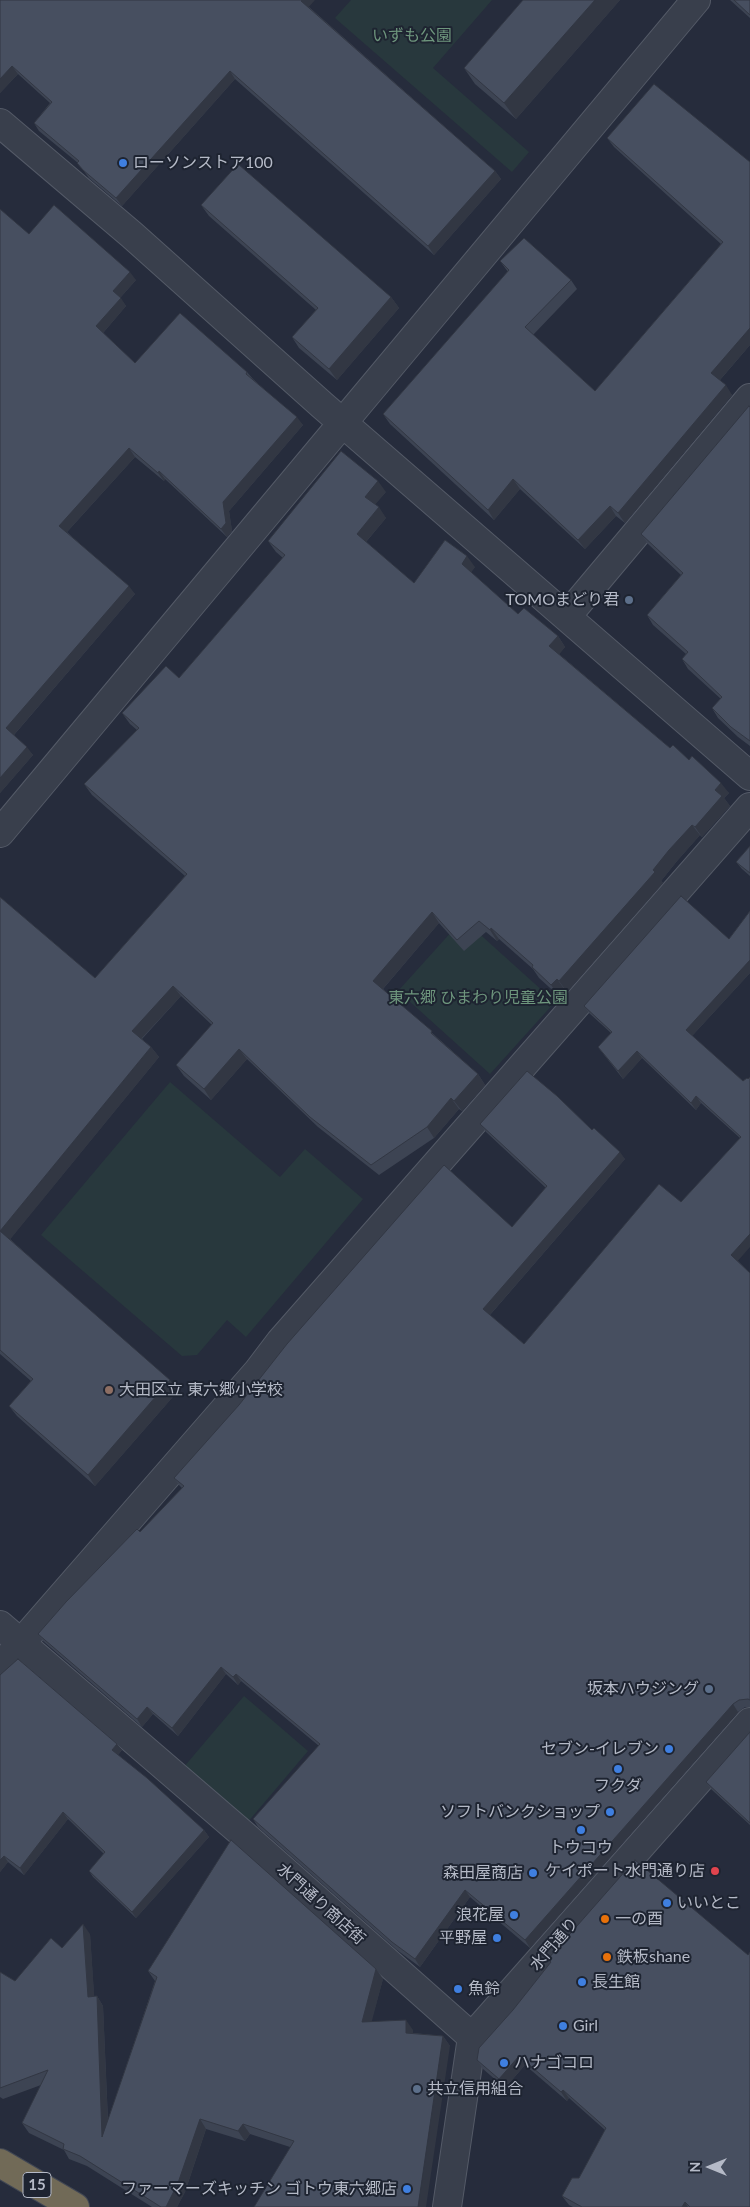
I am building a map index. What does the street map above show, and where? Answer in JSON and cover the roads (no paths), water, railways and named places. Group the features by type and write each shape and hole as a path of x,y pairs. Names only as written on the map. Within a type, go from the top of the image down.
{"highway":[{"name":"15","path":"0,2163 75,2207"}],"street":[{"path":"0,833 696,0"},
{"path":"0,123 132,235 343,423 750,776"},
{"path":"567,616 750,398"},
{"path":"0,1666 258,1371 287,1334 750,807"},
{"name":"水門通り商店街","path":"0,1625 170,1771 472,2037"},
{"name":"水門通り","path":"472,2037 750,1722"},
{"path":"447,2207 472,2037"}],"place":[{"name":"ローソンストア100","path":"123,163"},
{"name":"TOMOまどり君","path":"629,600"},
{"name":"大田区立 東六郷小学校","path":"109,1390"},
{"name":"坂本ハウジング","path":"709,1689"},
{"name":"セブン-イレブン","path":"669,1749"},
{"name":"フクダ","path":"618,1769"},
{"name":"ソフトバンクショップ","path":"610,1812"},
{"name":"トウコウ","path":"581,1830"},
{"name":"ケイポート水門通り店","path":"715,1871"},
{"name":"森田屋商店","path":"533,1873"},
{"name":"いいとこ","path":"667,1903"},
{"name":"浪花屋","path":"514,1915"},
{"name":"一の酉","path":"605,1919"},
{"name":"平野屋","path":"497,1938"},
{"name":"鉄板shane","path":"607,1957"},
{"name":"長生館","path":"582,1982"},
{"name":"魚鈴","path":"458,1989"},
{"name":"Girl","path":"563,2026"},
{"name":"ハナゴコロ","path":"504,2063"},
{"name":"共立信用組合","path":"417,2089"},
{"name":"ファーマーズキッチン ゴトウ東六郷店","path":"407,2189"}],"park label":[{"name":"いずも公園","path":"412,36"},
{"name":"東六郷 ひまわり児童公園","path":"478,998"}]}
